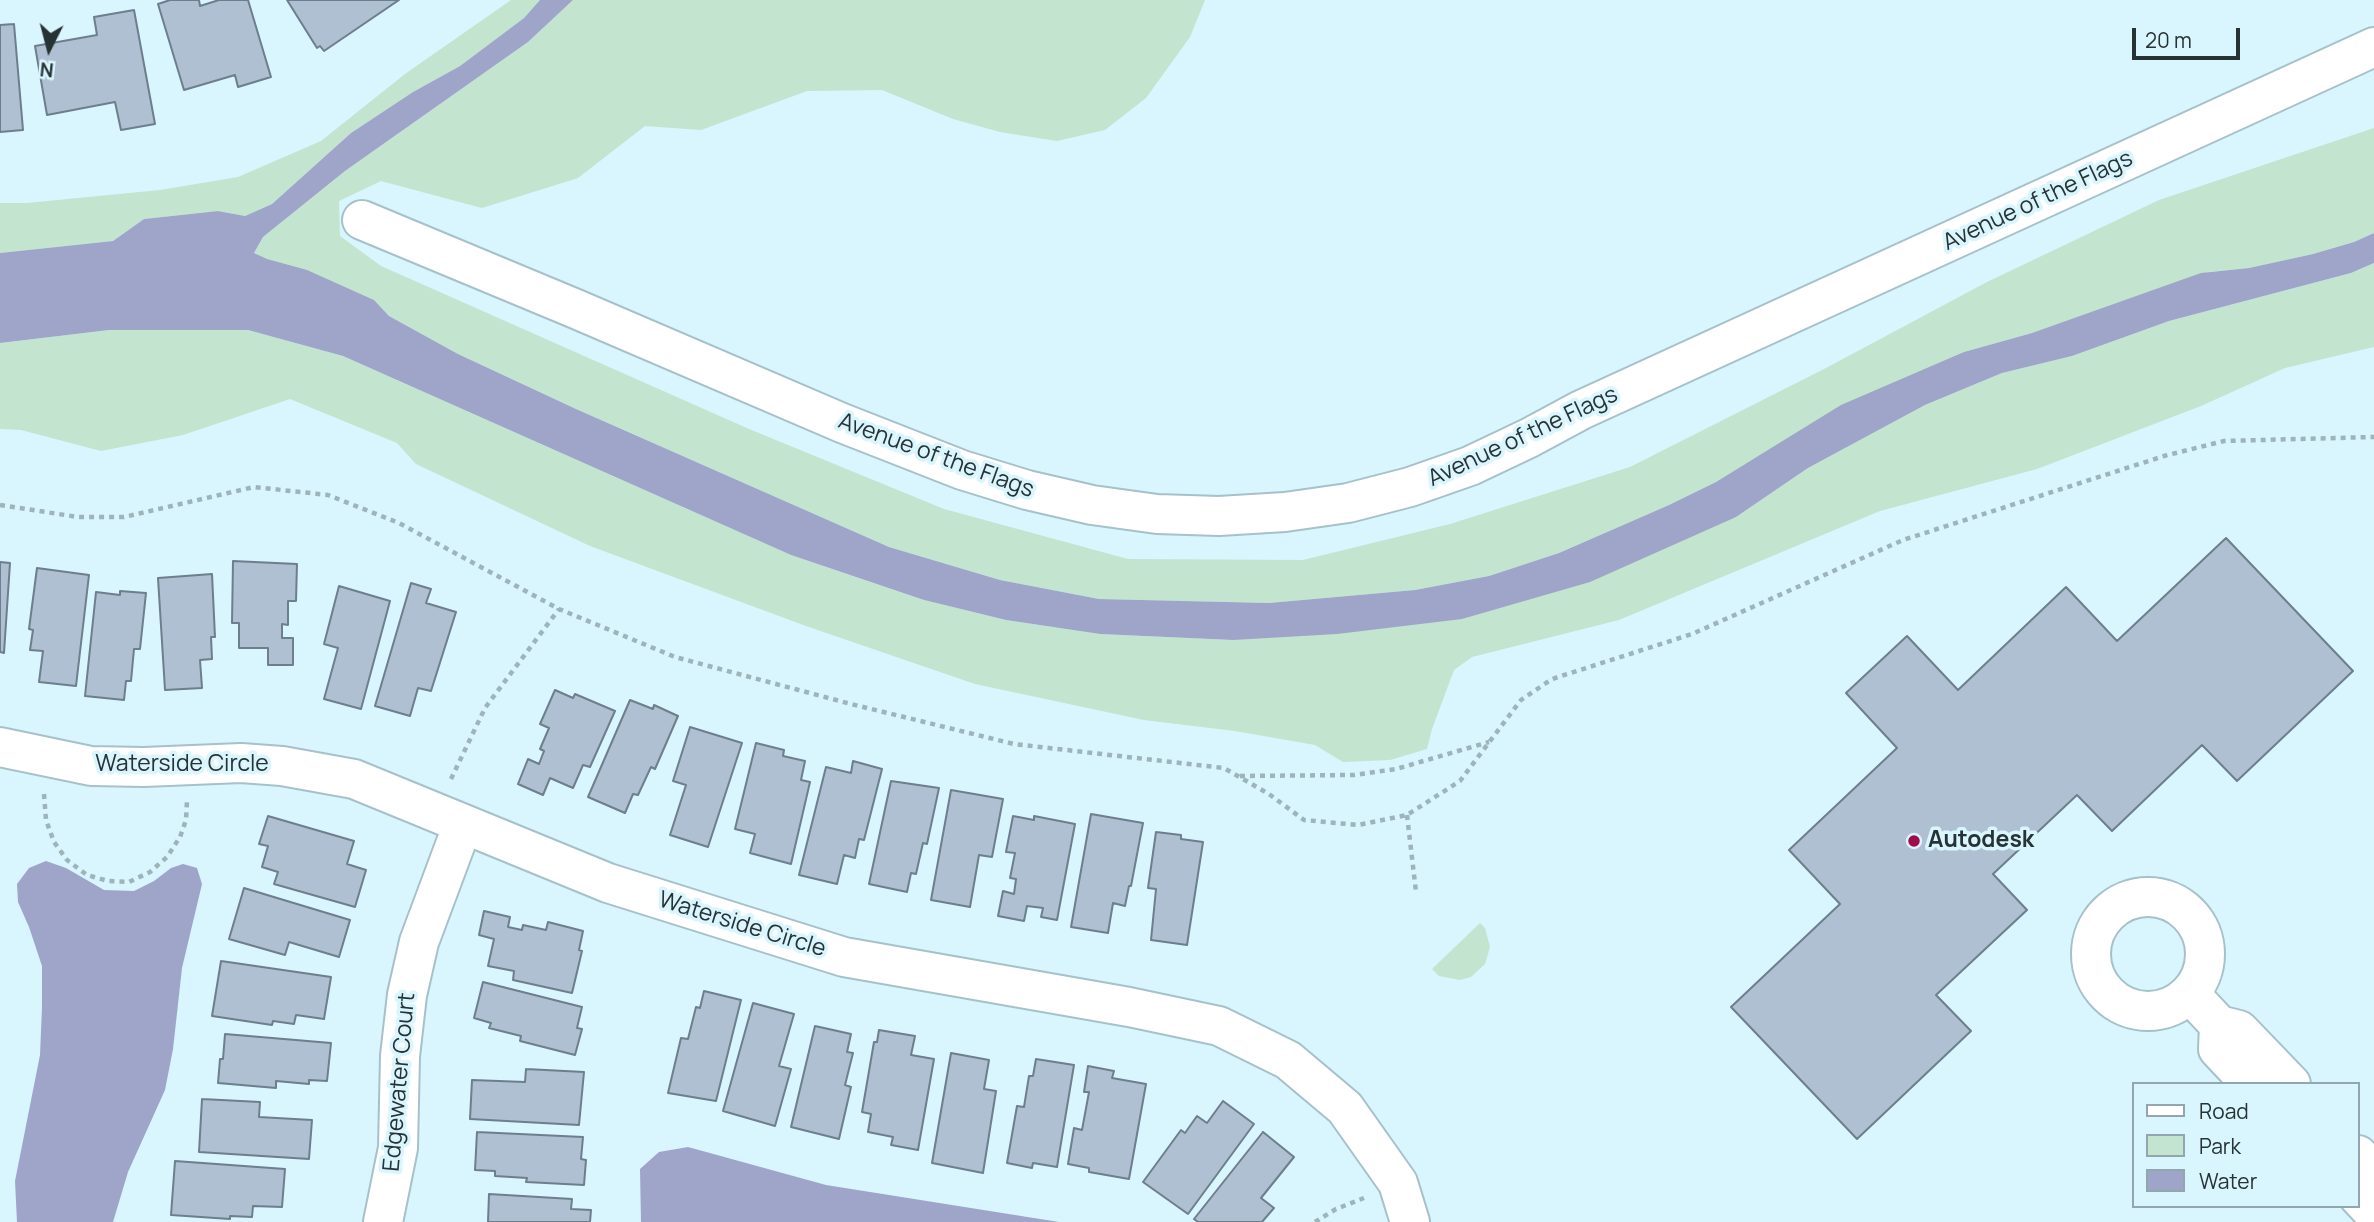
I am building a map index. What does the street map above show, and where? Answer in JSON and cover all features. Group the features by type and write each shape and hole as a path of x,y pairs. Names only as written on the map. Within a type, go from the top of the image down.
{"street":[{"name":"Avenue of the Flags","path":"362,220 903,448 962,470 1027,490 1092,505 1157,514 1219,516 1284,512 1348,503 1410,487 1470,466 1581,410 2374,47"},
{"name":"Waterside Circle","path":"0,747 91,766 241,763 282,766 354,779 608,883 844,957 1129,1007 1219,1026 1288,1060 1345,1108 1398,1183 1410,1222"},
{"name":"Edgewater Court","path":"383,1222 398,1148 400,1056 407,995 449,818"},
{"path":"2190,994 2219,1025 2239,1030 2289,1082"},
{"path":"2219,1025 2218,1049 2249,1082"},
{"path":"2360,1157 2374,1171"},
{"path":"2360,1198 2374,1213"}],"path":[{"path":"0,505 78,517 124,517 254,487 328,495 400,523 559,609 675,657 1014,744 1224,768 1269,794 1304,820 1359,825 1407,815 1460,781 1521,700 1552,679 1692,634 1903,540 2151,460 2224,441 2374,436"},
{"path":"449,818 485,708 559,609"},
{"path":"1237,776 1354,775 1396,769 1490,742"},
{"path":"50,758 44,792 46,820 54,842 67,860 87,876 108,881 129,882 150,872 167,857 180,837 186,820 185,765"},
{"path":"1407,815 1416,892"},
{"path":"1315,1222 1336,1209 1398,1183"}],"green space":[{"path":"511,0 540,0 524,18 460,66 413,92 351,133 272,204 245,216 218,211 144,219 113,241 0,253 0,203 27,203 160,190 238,177 321,141 405,74"},
{"path":"573,0 1205,0 1190,37 1146,98 1105,130 1057,141 1000,132 953,119 882,90 807,91 701,130 645,126 578,178 482,208 381,181 339,201 340,236 381,266 749,429 944,509 1128,559 1303,560 1450,524 1630,467 1826,368 1987,282 2159,200 2374,128 2374,233 2313,254 2249,268 2208,272 2032,333 1964,352 1764,453 1716,482 1669,505 1559,553 1489,576 1415,590 1269,603 1099,599 1000,580 889,547 458,354 389,316 374,300 312,273 254,253 263,237 345,171 528,42"},
{"path":"2374,263 2374,347 2285,368 2201,406 2037,469 1880,511 1619,620 1472,657 1454,670 1427,749 1390,760 1343,762 1315,745 1235,731 1144,720 975,684 806,626 590,546 416,464 397,443 290,399 183,435 101,451 21,430 0,429 0,343 109,330 248,330 343,356 791,555 924,600 1006,620 1100,634 1233,640 1736,517 1808,468 1925,405 2002,373 2072,356 2169,321 2351,273"},
{"path":"1480,923 1485,928 1490,947 1485,964 1471,977 1460,980 1439,976 1432,969"}],"water":[{"path":"540,0 573,0 528,42 345,171 263,237 254,253 307,270 374,300 389,316 458,354 889,547 1000,580 1099,599 1269,603 1415,590 1489,576 1559,553 1669,505 1716,482 1841,405 1964,352 2032,333 2201,273 2249,268 2313,254 2374,233 2374,263 2351,273 2169,321 2072,356 2002,373 1925,405 1808,468 1736,517 1590,582 1462,619 1337,634 1233,640 1100,634 1006,620 924,600 791,555 343,356 248,330 109,330 0,343 0,253 113,241 144,219 218,211 245,216 272,204 351,133 413,92 460,66 524,18"},
{"path":"46,861 66,868 104,890 134,891 171,868 183,864 197,868 202,884 182,968 173,1049 165,1090 128,1172 113,1222 17,1222 15,1181 40,1055 42,966 18,902 17,884 29,868"},
{"path":"688,1147 826,1185 1059,1222 641,1222 640,1169 659,1152"}],"building":[{"path":"170,0 199,0 200,6 219,0 248,0 271,77 238,87 235,75 184,90 158,4"},
{"path":"287,0 399,0 324,51 320,46 317,48"},
{"path":"134,10 155,124 121,130 115,102 47,115 35,46 97,35 94,17"},
{"path":"14,24 23,130 0,132 0,25"},
{"name":"Autodesk","path":"2226,538 2353,671 2237,781 2202,745 2112,831 2077,795 1993,874 2027,910 1936,995 1971,1031 1857,1139 1731,1007 1840,904 1789,850 1897,748 1846,693 1907,636 1958,690 2066,587 2117,641"},
{"path":"233,561 297,564 296,601 288,601 288,625 282,624 282,638 293,638 293,665 268,665 268,648 239,648 239,623 232,623"},
{"path":"0,562 10,563 4,653 0,652"},
{"path":"37,568 89,575 76,686 39,682 43,651 30,650 33,630 29,629"},
{"path":"212,574 215,637 211,637 212,659 200,660 202,688 165,690 158,578"},
{"path":"411,583 431,589 426,603 456,612 431,691 418,688 410,716 375,706"},
{"path":"339,586 390,601 361,709 324,699 338,648 324,644"},
{"path":"120,591 146,593 140,649 134,649 131,681 126,681 124,700 85,696 96,592 120,595"},
{"path":"555,690 573,698 575,694 615,711 590,767 583,765 573,788 550,778 543,795 518,784 528,759 539,764 544,751 540,749 549,728 540,724"},
{"path":"630,700 653,709 654,705 678,716 655,769 651,767 638,795 633,794 625,813 588,797"},
{"path":"690,727 742,743 708,847 670,835 686,785 673,781"},
{"path":"756,743 784,750 783,756 805,761 801,780 810,782 791,864 750,853 755,834 735,829"},
{"path":"853,761 882,769 864,840 859,839 855,858 844,855 837,884 799,875 826,767 851,773"},
{"path":"891,781 939,788 927,844 923,843 916,874 911,873 907,892 869,884"},
{"path":"951,790 1003,799 992,857 979,855 970,907 931,900"},
{"path":"1091,814 1143,823 1125,906 1113,903 1108,933 1071,927"},
{"path":"268,816 354,841 347,864 366,870 355,907 274,884 278,872 262,867 268,846 259,844"},
{"path":"1013,816 1034,820 1034,816 1075,824 1057,920 1041,917 1043,908 1027,906 1024,921 998,916 1003,891 1014,894 1016,879 1010,878 1015,853 1006,852"},
{"path":"1156,832 1181,835 1181,839 1203,842 1187,945 1151,940 1156,889 1148,888"},
{"path":"244,888 350,920 339,957 289,942 285,955 229,939"},
{"path":"484,911 510,917 508,927 522,930 523,925 546,930 548,922 583,931 579,950 582,951 572,993 513,980 514,971 488,966 494,939 479,935"},
{"path":"221,961 331,977 324,1019 296,1015 294,1024 273,1021 272,1025 212,1016"},
{"path":"483,982 582,1007 577,1028 582,1029 575,1055 520,1041 521,1036 489,1028 491,1023 474,1018"},
{"path":"704,991 741,1000 716,1101 668,1093 681,1038 688,1039 696,1007 700,1008"},
{"path":"753,1003 794,1014 779,1066 791,1069 775,1126 723,1111"},
{"path":"815,1026 851,1034 847,1052 853,1053 845,1085 851,1087 839,1139 791,1127"},
{"path":"879,1030 915,1036 911,1055 934,1059 918,1150 891,1145 893,1137 868,1132 871,1114 862,1112 874,1042 877,1042"},
{"path":"225,1034 331,1043 327,1081 309,1080 309,1084 276,1081 276,1088 218,1083"},
{"path":"951,1053 989,1060 984,1089 996,1091 983,1173 932,1163"},
{"path":"1036,1059 1074,1065 1057,1167 1033,1163 1032,1168 1007,1163 1017,1106 1024,1107 1029,1076 1033,1076"},
{"path":"1088,1066 1114,1071 1112,1078 1146,1084 1129,1179 1089,1172 1089,1168 1068,1164 1074,1128 1082,1130 1089,1092 1084,1092"},
{"path":"526,1069 584,1072 579,1125 470,1119 472,1080 525,1082"},
{"path":"202,1099 260,1102 259,1117 312,1120 309,1159 199,1152"},
{"path":"1223,1101 1254,1124 1188,1214 1143,1182 1181,1130 1185,1133 1197,1116 1207,1123"},
{"path":"477,1132 583,1137 581,1159 586,1160 584,1185 526,1182 527,1178 495,1176 495,1171 475,1170"},
{"path":"1263,1132 1294,1157 1261,1198 1274,1208 1262,1222 1198,1222 1194,1219"},
{"path":"175,1161 285,1169 282,1207 253,1206 252,1217 230,1216 230,1219 171,1215"},
{"path":"489,1194 572,1199 571,1209 591,1210 590,1222 488,1222"}],"place":[{"name":"Autodesk","path":"1914,841"}]}
